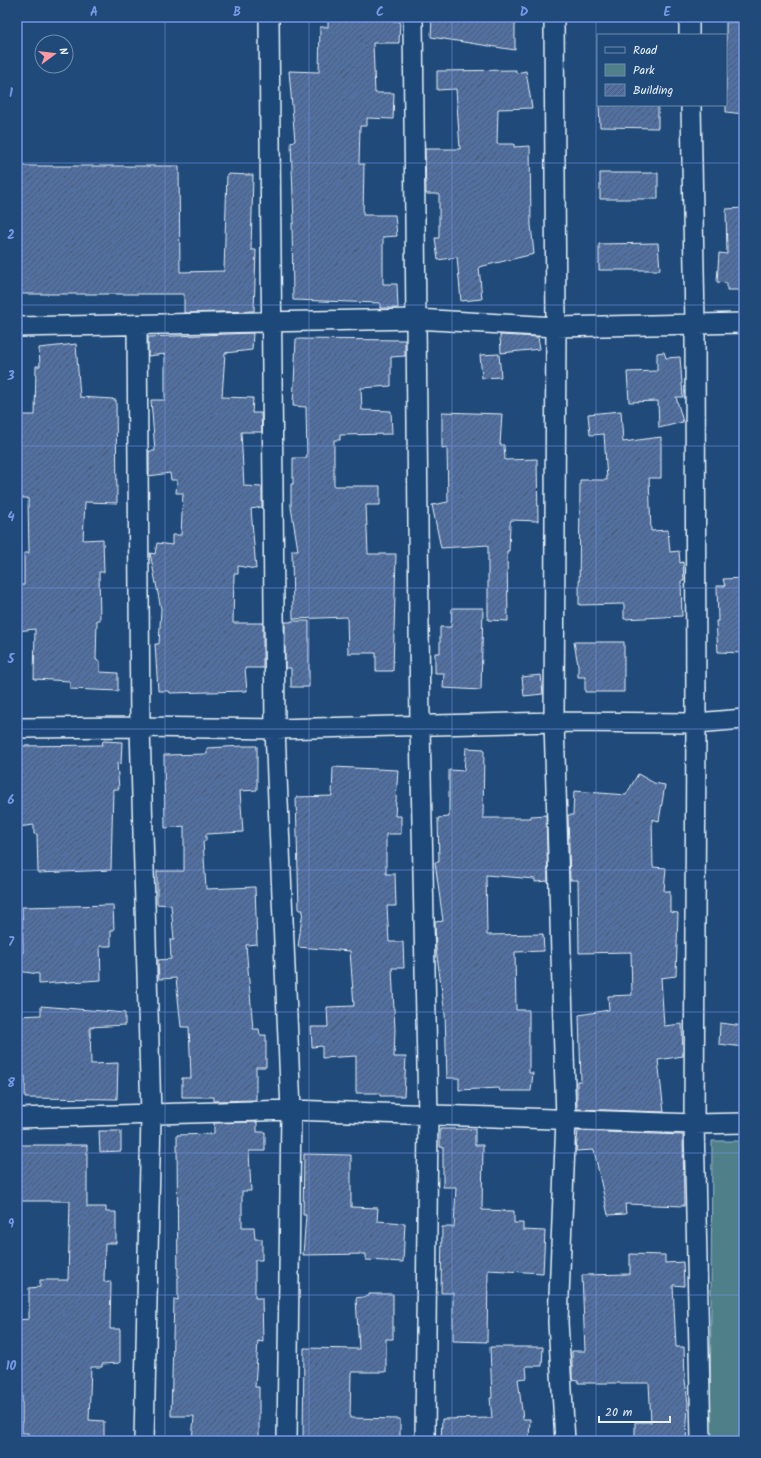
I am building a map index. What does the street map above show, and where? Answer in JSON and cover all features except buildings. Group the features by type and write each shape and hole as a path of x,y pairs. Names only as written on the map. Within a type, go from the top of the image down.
{"street":[{"path":"269,17 275,729 291,1110 288,1441"},
{"path":"413,17 420,726 428,1115 425,1441"},
{"path":"554,17 556,327 554,722 566,1119 558,1322 565,1441"},
{"path":"689,17 690,34"},
{"path":"691,106 695,323 696,722 694,1124 701,1441"},
{"path":"17,327 137,326 416,319 556,327 744,323"},
{"path":"137,326 140,727 151,1115 144,1441"},
{"path":"17,728 140,727 275,729 554,722 696,722 744,719"},
{"path":"17,1118 291,1110 694,1124 744,1123"}],"green space":[{"path":"712,1141 744,1141 744,1441 710,1441"}]}
